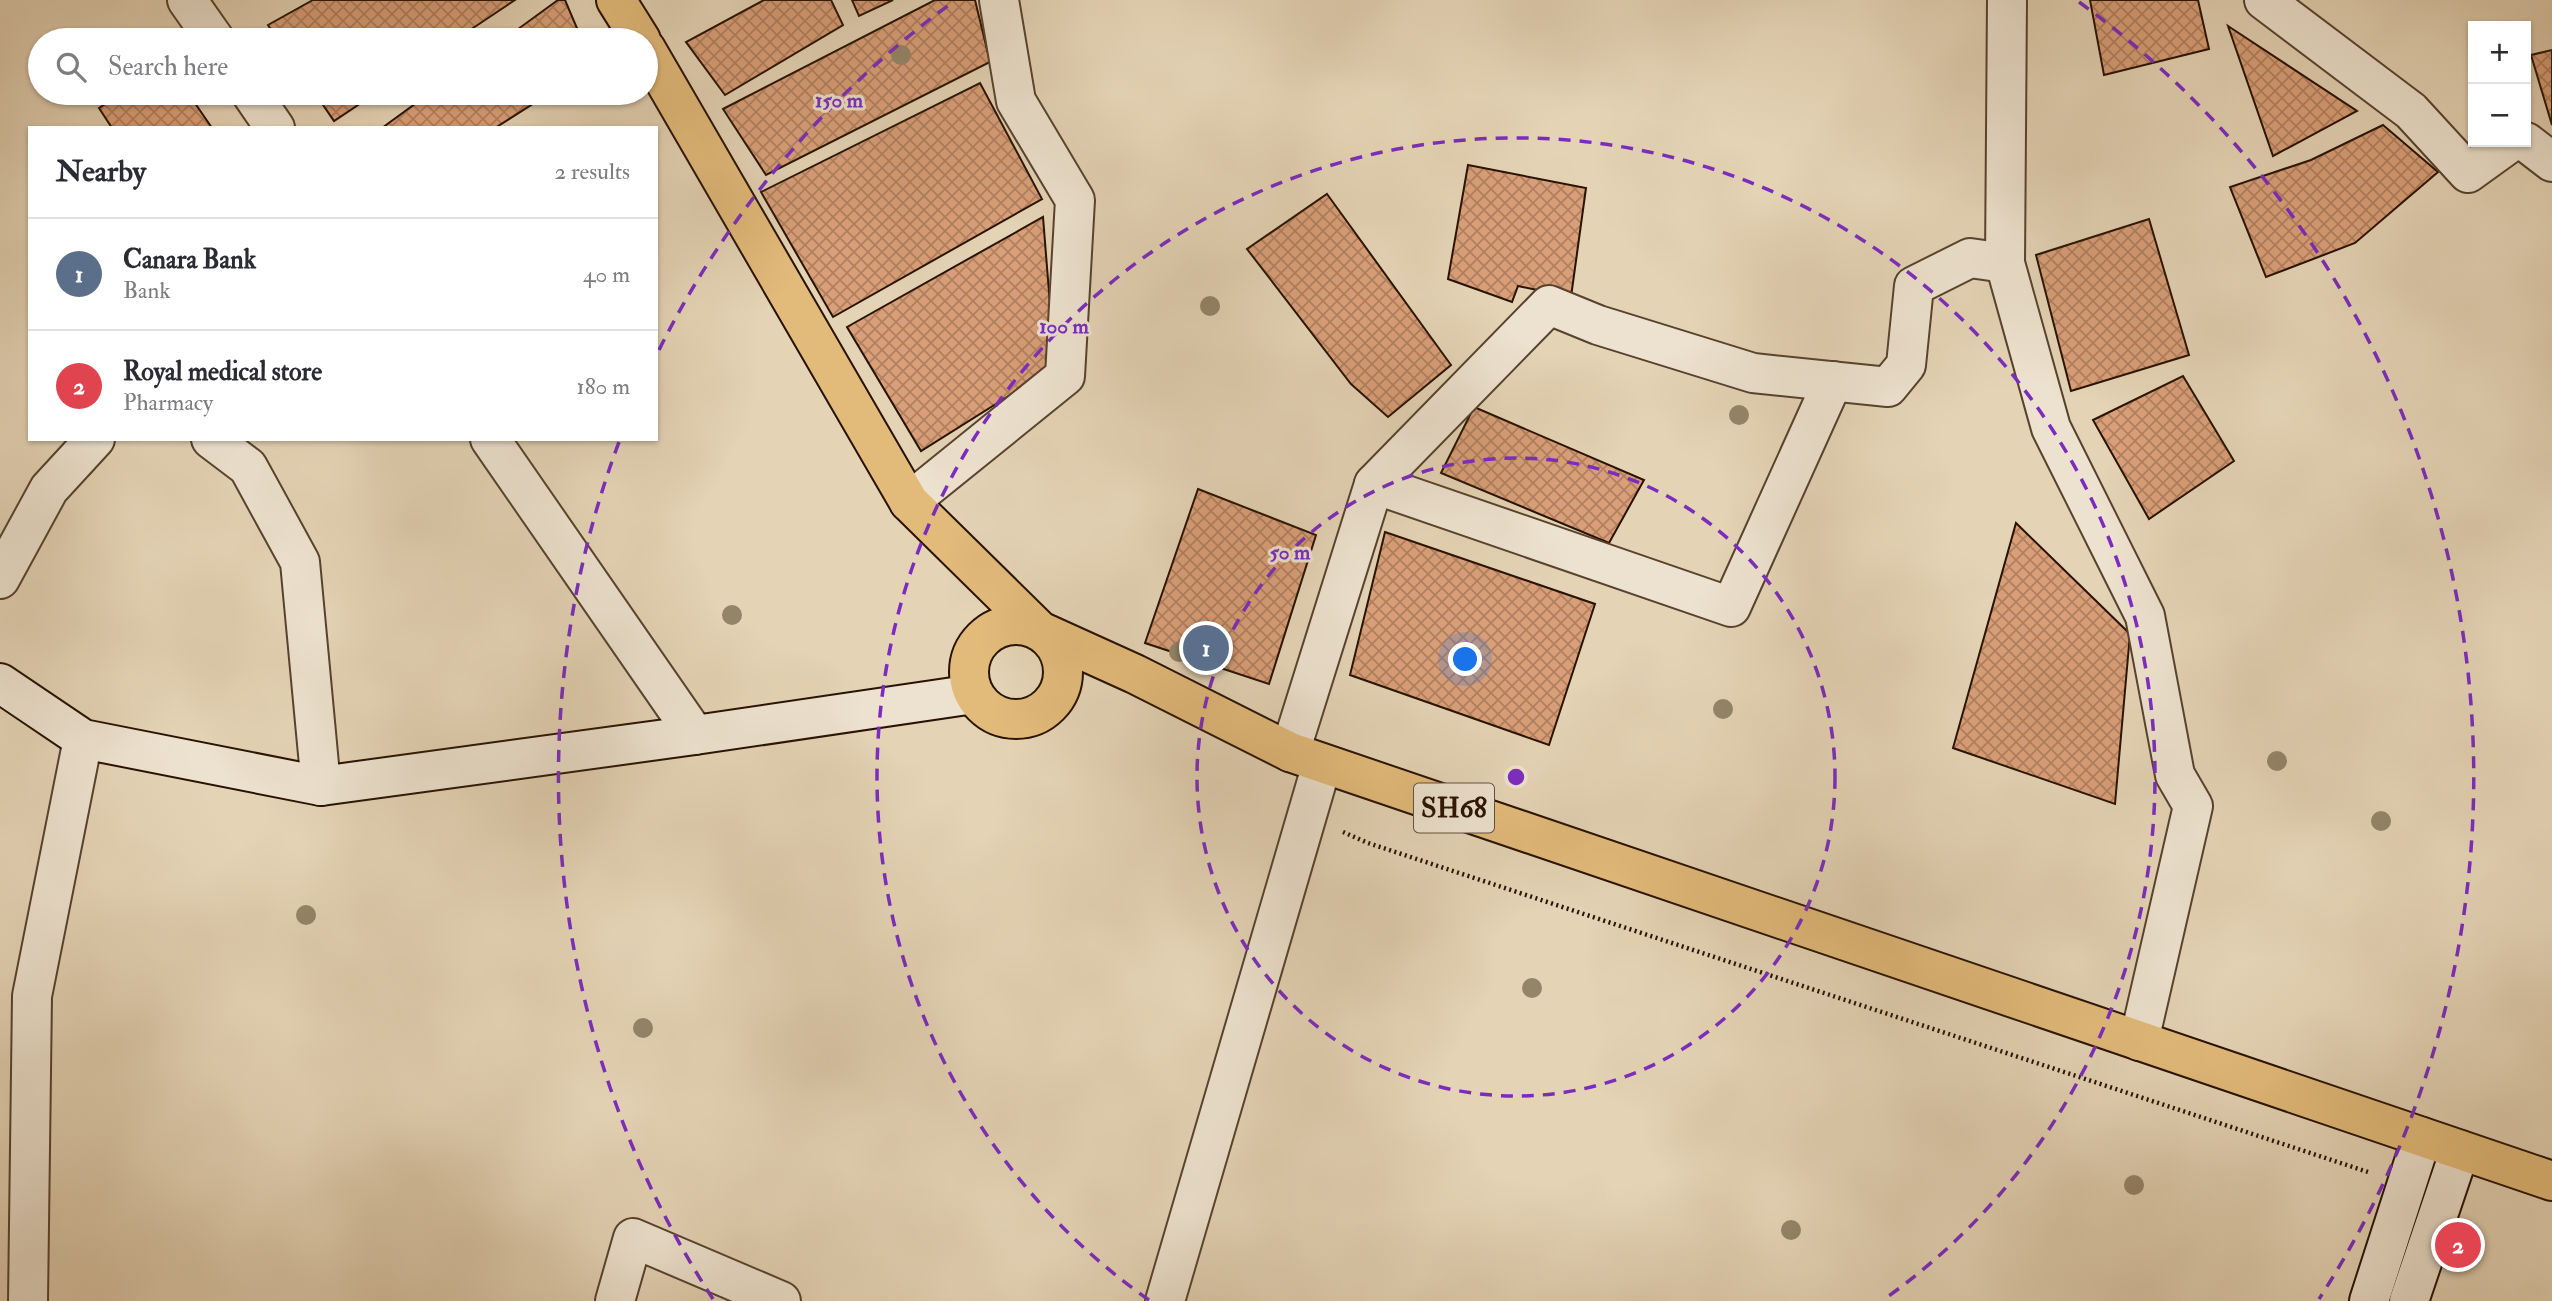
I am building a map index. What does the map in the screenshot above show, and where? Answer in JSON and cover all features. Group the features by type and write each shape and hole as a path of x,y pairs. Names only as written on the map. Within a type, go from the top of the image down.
{"main road":[{"name":"SH68","path":"658,70 909,502 1040,631 1135,674 1306,758 2552,1181"},
{"path":"1011,624 1026,625 1052,640 1060,654 1062,686 1043,712 1028,718 1013,719 997,715 983,706 974,694 969,679 969,664 974,649 984,637 1011,624"}],"street":[{"path":"187,0 207,28"},
{"path":"909,502 1065,376 1075,200 1016,101 999,0"},
{"path":"2007,0 2005,263 2051,428 2145,616 2175,775 2193,806 2139,1041"},
{"path":"2264,0 2411,111 2468,173 2504,147"},
{"path":"259,105 274,126"},
{"path":"2531,146 2552,162"},
{"path":"1165,1301 1306,818 1306,758 1374,484 1549,305 1598,325 1753,373 1888,387 1906,365 1914,286 1970,258 2005,263"},
{"path":"1374,484 1731,607 1833,381"},
{"path":"0,579 49,489 93,441"},
{"path":"214,441 248,467 300,562 321,786"},
{"path":"491,441 695,736"},
{"path":"0,683 83,739 321,786 695,736 974,694"},
{"path":"28,1301 32,996 83,739"},
{"path":"2369,1301 2423,1137"},
{"path":"2409,1301 2460,1150"},
{"path":"615,1301 633,1238 781,1301"}],"path":[{"path":"1306,818 1368,843 2370,1173"}],"building":[{"path":"313,0 515,0 473,28 270,28 268,25"},
{"path":"558,0 565,0 577,28 520,28"},
{"path":"764,0 831,0 843,25 725,95 686,42"},
{"path":"852,0 893,0 859,16"},
{"path":"935,0 975,0 990,62 766,175 723,109"},
{"path":"2090,0 2198,0 2209,49 2104,75"},
{"path":"2228,26 2357,111 2273,156"},
{"path":"2552,50 2552,125 2531,55"},
{"path":"980,83 1042,199 833,317 761,192"},
{"path":"104,105 196,105 211,126 111,126 99,108"},
{"path":"323,105 358,105 334,121"},
{"path":"414,105 531,105 498,126 385,126"},
{"path":"2383,125 2438,172 2355,243 2266,277 2230,187 2311,160"},
{"path":"1468,165 1586,188 1571,297 1518,286 1512,302 1448,279"},
{"path":"1327,194 1451,365 1388,417 1351,384 1247,249"},
{"path":"1043,217 1055,367 921,451 847,327"},
{"path":"2149,219 2189,355 2071,391 2036,255"},
{"path":"2183,376 2234,461 2149,519 2093,420"},
{"path":"1474,407 1644,480 1609,543 1441,473"},
{"path":"1198,489 1316,535 1269,684 1145,643"},
{"path":"2016,523 2130,634 2115,804 1953,748"},
{"path":"1385,532 1595,604 1549,745 1350,675"}],"place":[{"name":"Canara Bank","path":"1206,648"},
{"name":"Royal medical store","path":"2458,1245"}]}
